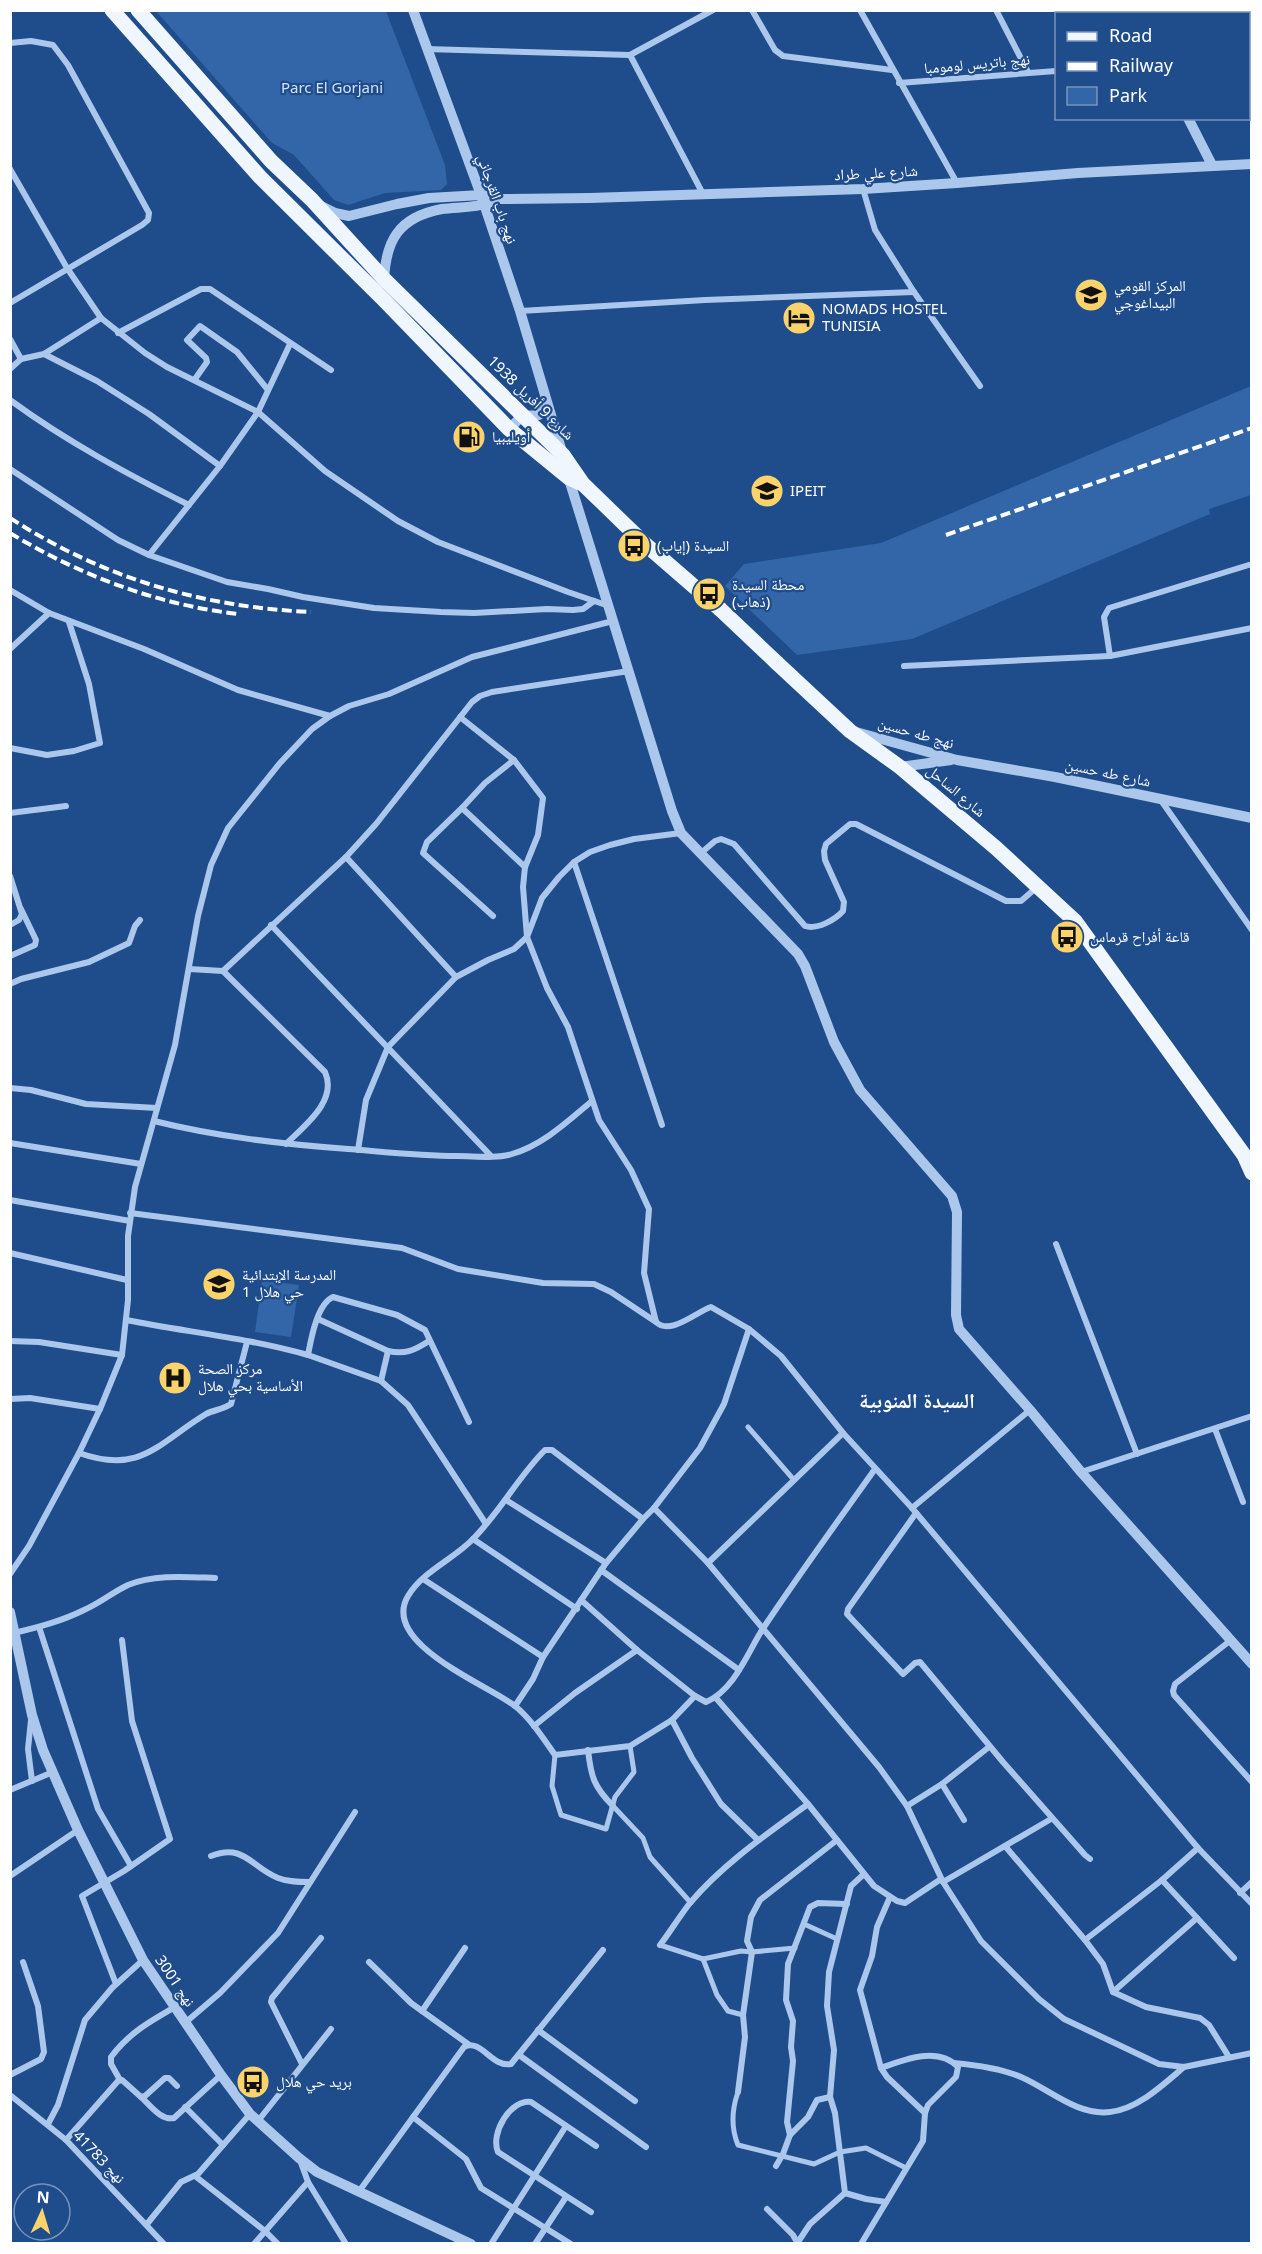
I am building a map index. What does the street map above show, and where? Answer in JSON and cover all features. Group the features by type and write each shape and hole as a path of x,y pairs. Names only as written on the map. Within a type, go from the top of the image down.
{"main road":[{"path":"112,10 260,177 509,429 576,481"},
{"name":"شارع 9 أفريل 1938","path":"138,10 271,161 312,201 384,279 563,455 576,481"},
{"name":"شارع الساحل","path":"576,481 720,609 850,730 900,767 1039,886 1075,921 1248,1159 1251,1173"}],"street":[{"name":"نهج باب القرجاني","path":"413,10 482,200 563,455"},
{"path":"426,49 630,55 713,10"},
{"path":"752,10 772,46 783,56 892,70"},
{"path":"860,10 957,183"},
{"path":"996,10 1028,72"},
{"path":"10,43 31,41 53,45 68,65 149,213 148,220 142,225 10,303"},
{"path":"630,55 703,194"},
{"name":"نهج باتريس لومومبا","path":"899,83 1055,71"},
{"path":"1189,120 1212,165"},
{"name":"شارع علي طراد","path":"312,201 335,213 349,216 429,198 482,200 863,189 1078,172 1251,164"},
{"path":"10,169 67,268 101,318 118,333 167,367 258,412 324,471 398,521 438,542 609,606"},
{"path":"863,189 875,230 914,292 980,386"},
{"name":"شارع علي طراد","path":"384,300 384,279 394,236 400,227 412,218 482,200"},
{"path":"118,333 201,289 210,289 331,370"},
{"path":"519,311 705,300 914,292"},
{"path":"10,369 21,359 44,354 101,318"},
{"path":"195,379 207,362 206,358 187,340 200,326 237,352 268,390"},
{"path":"10,339 21,359"},
{"path":"149,555 220,466 258,412 290,344"},
{"path":"44,354 106,387 149,414 220,466"},
{"path":"10,400 44,425 138,479 189,505"},
{"path":"509,429 522,416 538,415 545,400"},
{"path":"10,469 118,540 149,555 227,582 374,608 474,613 521,609 573,610 583,609 594,601"},
{"path":"576,481 613,621 672,811 681,833 798,954 806,966 834,1042 860,1090 952,1196 957,1212 957,1325 1081,1472 1251,1664"},
{"path":"1110,656 1104,617 1109,608 1251,564"},
{"path":"10,590 69,622 144,649 238,690 330,716"},
{"path":"10,649 49,613"},
{"path":"10,1574 29,1546 79,1453 122,1354 126,1320 130,1214 141,1164 176,1045 198,916 211,865 228,828 280,763 312,729 330,716 349,706 389,694 472,657 613,621"},
{"path":"10,748 47,755 100,744 89,684 69,622"},
{"path":"904,666 1110,656 1251,628"},
{"path":"223,970 346,857 376,824 472,702 480,696 492,692 629,671"},
{"path":"460,717 514,759 540,793 544,803 538,835 525,867 523,887 527,937 547,988 567,1027 599,1120 632,1170 649,1209 644,1273 656,1322"},
{"name":"نهج طه حسين","path":"850,730 957,760"},
{"path":"493,916 423,853 427,842 485,783 514,759"},
{"name":"نهج طه حسين","path":"900,767 957,760"},
{"name":"شارع طه حسين","path":"957,760 1251,818"},
{"path":"1159,799 1251,930"},
{"path":"10,813 66,806"},
{"path":"462,808 525,867"},
{"path":"701,853 715,841 721,839 734,844 805,926 809,927 815,927 843,911 844,902 825,860 824,851 826,844 850,824 1006,901 1021,901 1039,886"},
{"path":"358,1150 366,1100 388,1047 456,977 514,949 527,937 542,897 574,862 590,852 610,845 634,839 681,833"},
{"path":"346,857 456,977"},
{"path":"574,862 662,1125"},
{"path":"10,876 21,909 36,940 34,945 10,956"},
{"path":"10,925 21,917 21,909"},
{"path":"10,984 21,979 88,962 129,943 140,920"},
{"path":"271,925 491,1156"},
{"path":"189,969 223,970 325,1072 326,1094 317,1112 286,1144"},
{"path":"10,1088 31,1090 86,1104 157,1108"},
{"path":"154,1121 220,1136 286,1144 441,1156 491,1156 511,1155 535,1145 592,1101"},
{"path":"10,1143 141,1164"},
{"path":"10,1200 130,1221"},
{"path":"130,1214 402,1248 458,1269 549,1284 594,1284 610,1292 659,1326 669,1328 711,1307 749,1329 781,1356 843,1433 914,1511 1198,1848 1251,1904"},
{"path":"1056,1244 1137,1454"},
{"path":"10,1253 127,1280"},
{"path":"308,1355 314,1326 324,1304 333,1297 397,1316 425,1330 468,1422"},
{"path":"318,1319 388,1351 405,1353 429,1341"},
{"path":"126,1320 269,1344 381,1381 408,1405 486,1524"},
{"path":"515,1706 533,1679 543,1657 606,1563 654,1508 700,1448 724,1404 749,1329"},
{"path":"10,1341 39,1342 122,1354"},
{"path":"79,1453 96,1459 119,1462 141,1457 208,1413 221,1411 231,1404 247,1342"},
{"path":"381,1381 388,1351"},
{"path":"10,1400 30,1398 100,1409"},
{"path":"1030,1410 914,1511 848,1609 847,1614 903,1674 915,1663 920,1662 1051,1819 1090,1859"},
{"path":"1081,1472 1251,1416"},
{"path":"748,1427 794,1480"},
{"path":"1215,1429 1243,1502"},
{"path":"708,1563 843,1433"},
{"path":"630,1746 634,1772 615,1797 606,1829 561,1815 552,1786 555,1755 534,1726 515,1706 424,1649 410,1634 404,1620 403,1609 407,1597 423,1579 473,1539 542,1452 550,1449 643,1519"},
{"path":"581,1600 637,1650 695,1696 706,1702 716,1698 739,1670 764,1628 875,1469"},
{"path":"506,1500 606,1563"},
{"path":"654,1508 708,1563 879,1767 908,1806 942,1881 981,1941 1039,1999 1064,2019 1159,2064 1184,2067 1251,2053"},
{"path":"473,1539 577,1608"},
{"path":"601,1570 739,1670"},
{"path":"14,1633 52,1624 84,1611 129,1585 146,1580 180,1577 215,1578"},
{"path":"423,1579 543,1657"},
{"name":"نهج 3001","path":"10,1612 15,1655 32,1715 43,1750 78,1830 143,1960 221,2075 254,2117 317,2172 360,2190 471,2244"},
{"path":"39,1627 98,1809 131,1866"},
{"path":"116,1984 81,1898 82,1894 131,1866 170,1839 132,1721 122,1640"},
{"path":"1232,1640 1175,1684 1173,1691 1174,1695 1251,1782"},
{"path":"534,1726 575,1693 637,1650"},
{"path":"555,1755 630,1746 672,1720 695,1696"},
{"path":"716,1698 808,1804 874,1886 901,1903 909,1903 942,1881 1051,1819"},
{"path":"32,1715 28,1732 28,1749 32,1781"},
{"path":"672,1720 692,1758 721,1804 758,1840"},
{"path":"908,1806 942,1784 989,1747"},
{"path":"588,1750 591,1777 599,1792 643,1838 650,1857 691,1903"},
{"path":"10,1790 52,1772"},
{"path":"942,1784 963,1820"},
{"path":"795,1948 741,1951 703,1959 660,1946 691,1903 727,1867 758,1840 808,1804"},
{"path":"186,2022 220,1993 278,1933 355,1812"},
{"path":"10,1876 78,1830"},
{"path":"837,1840 760,1900 751,1917 747,1941 752,1952 743,2015 745,2037 738,2092 733,2105 735,2136 738,2145 783,2154 814,2164 840,2152 866,2148 906,2168"},
{"path":"1005,1846 1103,1964 1113,1992 1146,2007 1200,2018 1209,2025 1229,2057"},
{"path":"1085,1940 1162,1880 1198,1848"},
{"path":"211,1856 224,1851 237,1852 276,1878 310,1882"},
{"path":"845,2193 835,2113 830,2097 834,2050 827,2006 829,1972 851,1886 864,1874"},
{"path":"1162,1880 1234,1958"},
{"path":"1240,1893 1251,1882"},
{"path":"890,1897 877,1927 872,1956 860,1990 881,2068 887,2077 925,2113"},
{"path":"790,2135 787,2122 793,2061 791,2047 793,2021 786,2000 788,1964 810,1907 818,1903 847,1904"},
{"path":"1113,1992 1197,1918"},
{"path":"804,1924 837,1939"},
{"path":"302,2064 271,2002 321,1938"},
{"path":"422,2011 465,1948"},
{"path":"369,1962 411,2003 468,2044 476,2045 496,2061 505,2065 510,2064 519,2055 603,1950"},
{"path":"703,1959 717,1995 728,2011 743,2015"},
{"path":"48,2124 58,2105 85,2020 116,1984 143,1960"},
{"path":"10,2075 41,2059 44,2052 38,2006 23,1962"},
{"path":"175,2007 124,2039 111,2057 111,2064 120,2080 162,2116 169,2119 174,2118 221,2075"},
{"path":"147,2224 181,2182 195,2176 223,2145 254,2117 331,2029"},
{"path":"538,2030 634,2101"},
{"path":"360,2190 468,2044"},
{"path":"519,2055 646,2147"},
{"path":"881,2068 918,2055 945,2059 1019,2076 1061,2100 1091,2110 1109,2112 1124,2109 1145,2097 1184,2067"},
{"path":"861,2244 923,2141 925,2113 928,2105 956,2077 958,2067 953,2062"},
{"path":"141,2097 165,2078 169,2078 177,2086"},
{"path":"66,2140 120,2080"},
{"name":"نهج 41783","path":"10,2095 66,2140 164,2244"},
{"path":"776,2166 790,2135 808,2117 818,2100 830,2097"},
{"path":"591,2212 498,2152 495,2139 505,2118 519,2103 524,2101 531,2102 596,2146"},
{"path":"185,2107 223,2145"},
{"path":"413,2117 466,2159 481,2188 571,2244"},
{"path":"491,2244 566,2126"},
{"path":"299,2158 308,2182 346,2244"},
{"path":"195,2176 265,2231 278,2244"},
{"path":"254,2244 308,2182"},
{"path":"845,2193 886,2202"},
{"path":"767,2209 798,2243 810,2224 845,2193"},
{"path":"535,2244 566,2197"}],"green space":[{"name":"Parc El Gorjani","path":"156,11 386,11 445,165 447,184 441,190 385,193 348,205 334,200 294,155 272,143"},
{"path":"1251,386 1251,495 1209,509 1210,514 912,639 797,655 725,586 744,564 881,543"},
{"path":"262,1280 299,1285 291,1337 255,1332"}],"railway":[{"path":"946,535 1252,428"},
{"path":"10,518 81,557 154,586 231,604 311,612"},
{"path":"10,533 63,562 120,586 178,603 238,614"}],"place":[{"name":"المركز القومي البيداغوجي","path":"1091,295"},
{"name":"NOMADS HOSTEL TUNISIA","path":"799,318"},
{"name":"أويليبيا","path":"469,437"},
{"name":"IPEIT","path":"767,491"},
{"name":"السيدة (إياب)","path":"634,546"},
{"name":"محطة السيدة (ذهاب)","path":"709,594"},
{"name":"قاعة أفراح قرماس","path":"1067,937"},
{"name":"المدرسة الإبتدائية حي هلال 1","path":"219,1284"},
{"name":"مركز الصحة الأساسية بحي هلال","path":"175,1378"},
{"name":"بريد حي هلال","path":"253,2082"}],"district":[{"name":"السيدة المنوبية","path":"917,1401"}]}
